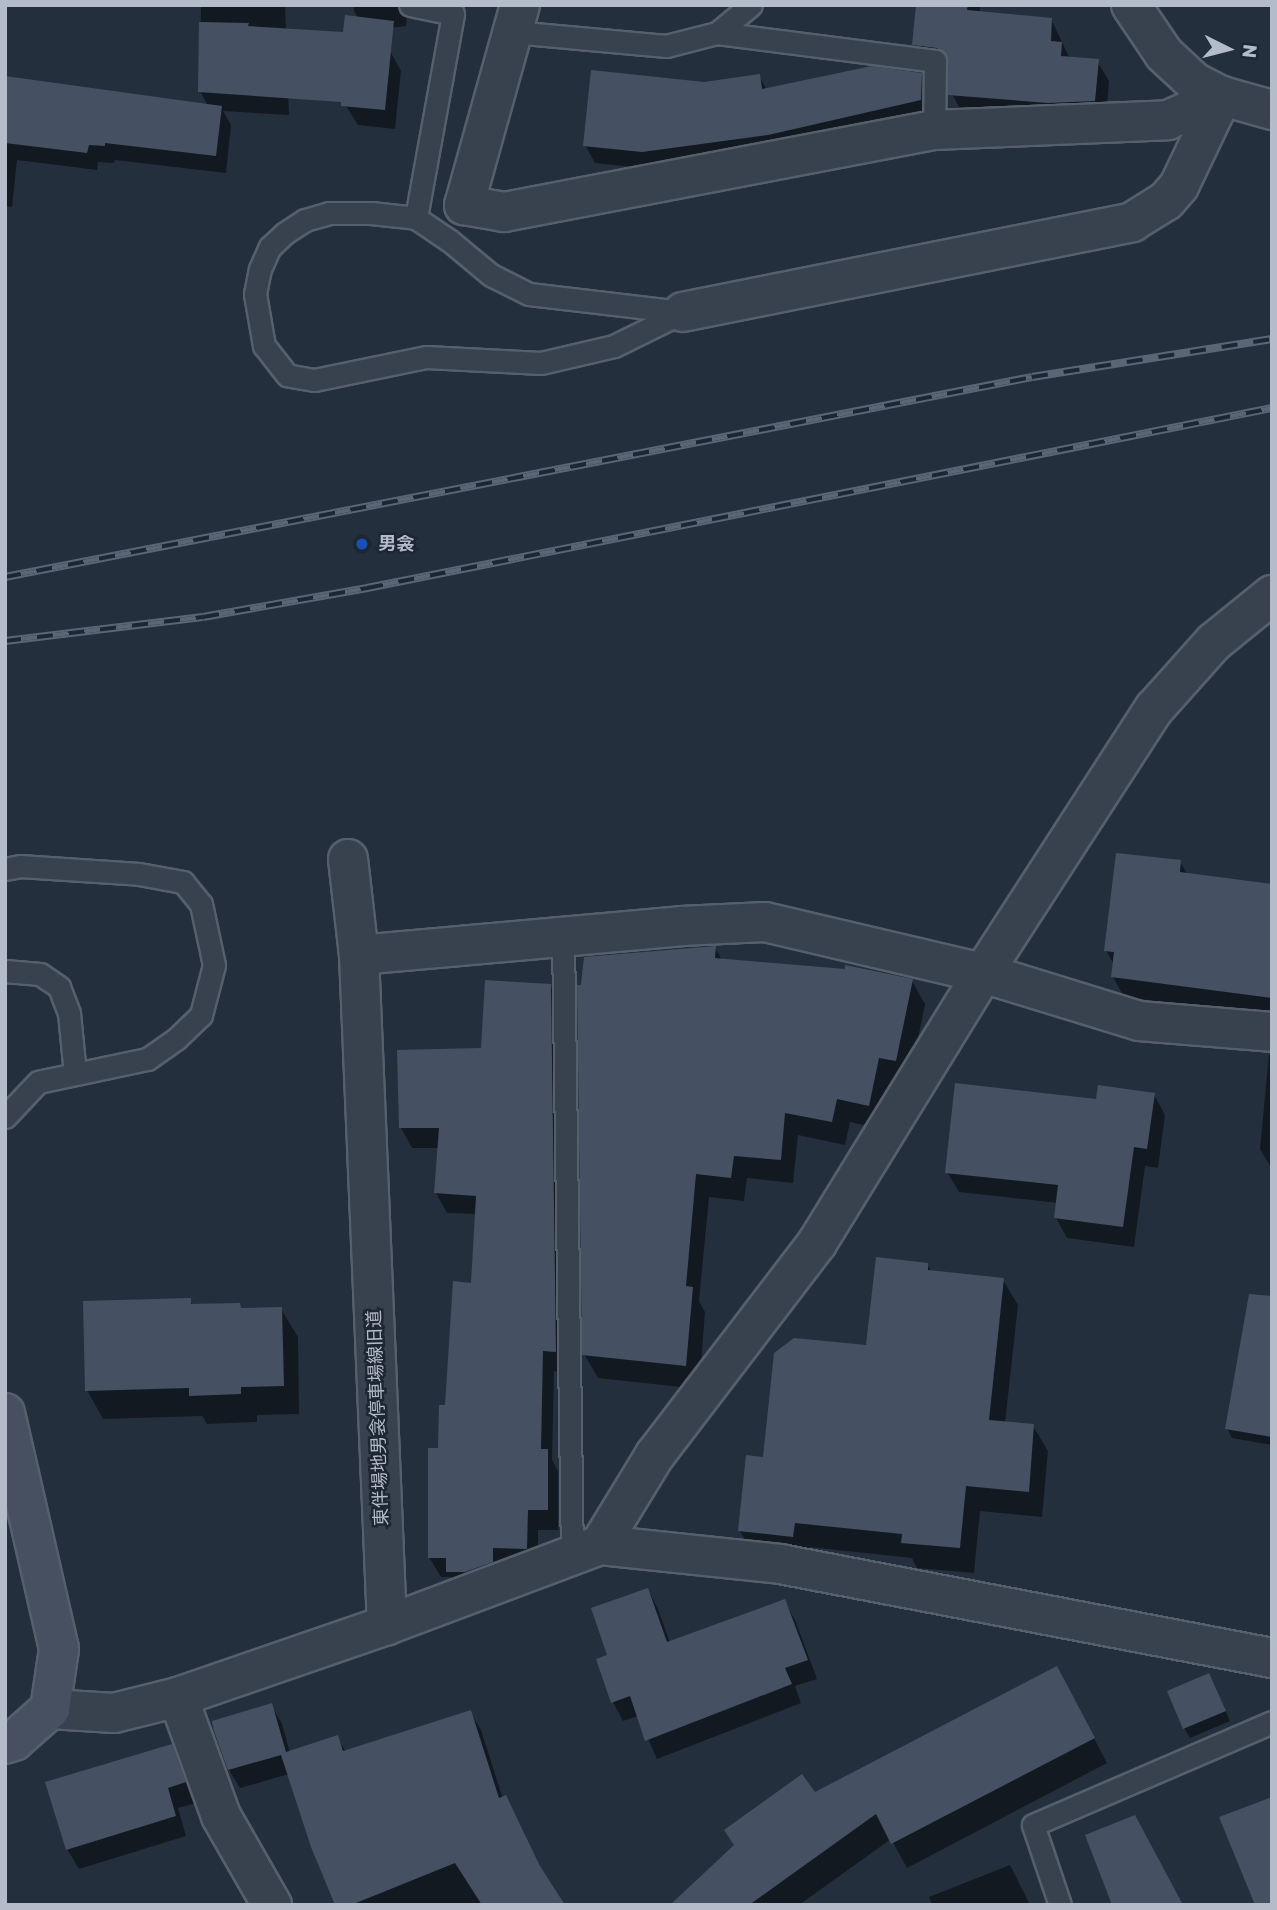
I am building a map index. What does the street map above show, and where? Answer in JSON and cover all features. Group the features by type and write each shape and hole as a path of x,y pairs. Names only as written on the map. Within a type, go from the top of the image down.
{"main road":[{"path":"5,1413 59,1648 50,1709 15,1741 5,1744"}],"street":[{"path":"1132,5 1164,54 1194,82 1222,96 1272,110"},
{"path":"516,19 464,205 504,212 934,130 1168,120 1222,96"},
{"path":"683,312 1132,222 1166,201 1179,186 1222,96"},
{"path":"586,1550 817,1243 983,973 1154,709 1214,642 1272,596"},
{"name":"東伴場地男衾停車場線旧道","path":"348,859 359,955 387,1625"},
{"path":"359,955 765,922 983,973 1139,1021 1272,1032"},
{"path":"50,1709 114,1713 178,1697 387,1625 586,1550 780,1564 1272,1658"},
{"path":"178,1697 221,1816 272,1905"}],"lane":[{"path":"410,5 453,14 416,218"},
{"path":"717,33 751,5"},
{"path":"516,19 666,46 717,33 935,61 934,130"},
{"path":"329,213 371,213 416,218 450,241 491,275 528,294 683,312 614,346 541,363 426,357 314,380 287,375 264,346 256,294 260,269 270,247 305,220 329,213"},
{"path":"5,869 20,866 139,874 183,882 201,904 214,965 201,1015 176,1039 147,1059 38,1082 5,1117"},
{"path":"563,937 586,1550"},
{"path":"5,971 40,974 59,987 69,1013 75,1074"},
{"path":"1059,1905 1033,1825 1272,1721"}],"building":[{"path":"916,5 968,5 967,10 1052,18 1051,41 1062,42 1061,56 1099,59 1095,101 1048,103 948,95 946,55 937,48 912,45"},
{"path":"345,15 394,21 385,110 341,106 341,102 198,92 199,22 249,23 248,26 343,32"},
{"path":"872,66 922,73 921,100 768,135 642,152 583,146 591,70 704,82 760,74 762,89"},
{"path":"5,76 222,106 216,156 105,143 105,146 89,145 87,153 5,143"},
{"path":"1116,853 1181,860 1180,872 1272,884 1272,998 1111,977 1114,952 1104,951"},
{"path":"716,946 715,958 845,969 845,965 913,979 896,1061 879,1058 869,1106 837,1099 832,1122 785,1113 781,1160 734,1156 731,1178 696,1174 686,1286 693,1287 686,1366 582,1355 577,985 581,985 584,957"},
{"path":"485,980 551,984 556,1352 543,1351 541,1449 548,1449 548,1510 528,1510 527,1549 493,1548 493,1562 465,1572 446,1572 446,1558 428,1558 428,1448 438,1448 439,1405 445,1405 453,1281 471,1283 476,1196 434,1193 439,1128 399,1128 397,1050 481,1048"},
{"path":"955,1083 1096,1099 1098,1085 1155,1093 1147,1149 1134,1147 1123,1227 1054,1218 1058,1185 945,1173"},
{"path":"876,1257 928,1263 928,1270 1004,1278 989,1420 1034,1424 1029,1492 966,1486 960,1548 901,1543 902,1534 795,1523 793,1537 738,1531 746,1455 763,1457 774,1353 794,1338 866,1345"},
{"path":"1249,1294 1272,1296 1272,1437 1225,1429"},
{"path":"191,1298 191,1304 240,1303 241,1308 282,1307 284,1386 241,1387 241,1394 189,1396 189,1388 85,1391 83,1301"},
{"path":"648,1588 667,1642 785,1599 808,1660 785,1668 792,1684 645,1741 630,1696 611,1703 596,1659 607,1655 591,1608"},
{"path":"1057,1666 1095,1738 891,1844 876,1814 749,1905 670,1905 734,1845 724,1830 802,1774 815,1792"},
{"path":"1209,1673 1226,1711 1183,1729 1167,1691"},
{"path":"272,1703 286,1752 338,1735 343,1751 471,1710 499,1798 506,1795 540,1866 565,1905 482,1905 455,1863 351,1905 335,1905 311,1847 281,1755 228,1770 214,1731 212,1721"},
{"path":"172,1744 186,1782 168,1788 176,1816 66,1850 45,1782"},
{"path":"1272,1797 1272,1905 1255,1905 1219,1817"},
{"path":"1135,1815 1183,1905 1112,1905 1085,1835"}],"railway":[{"path":"5,577 1032,377 1272,339"},
{"path":"5,641 203,617 367,588 1272,408"}],"place":[{"name":"男衾","path":"362,544"}]}
